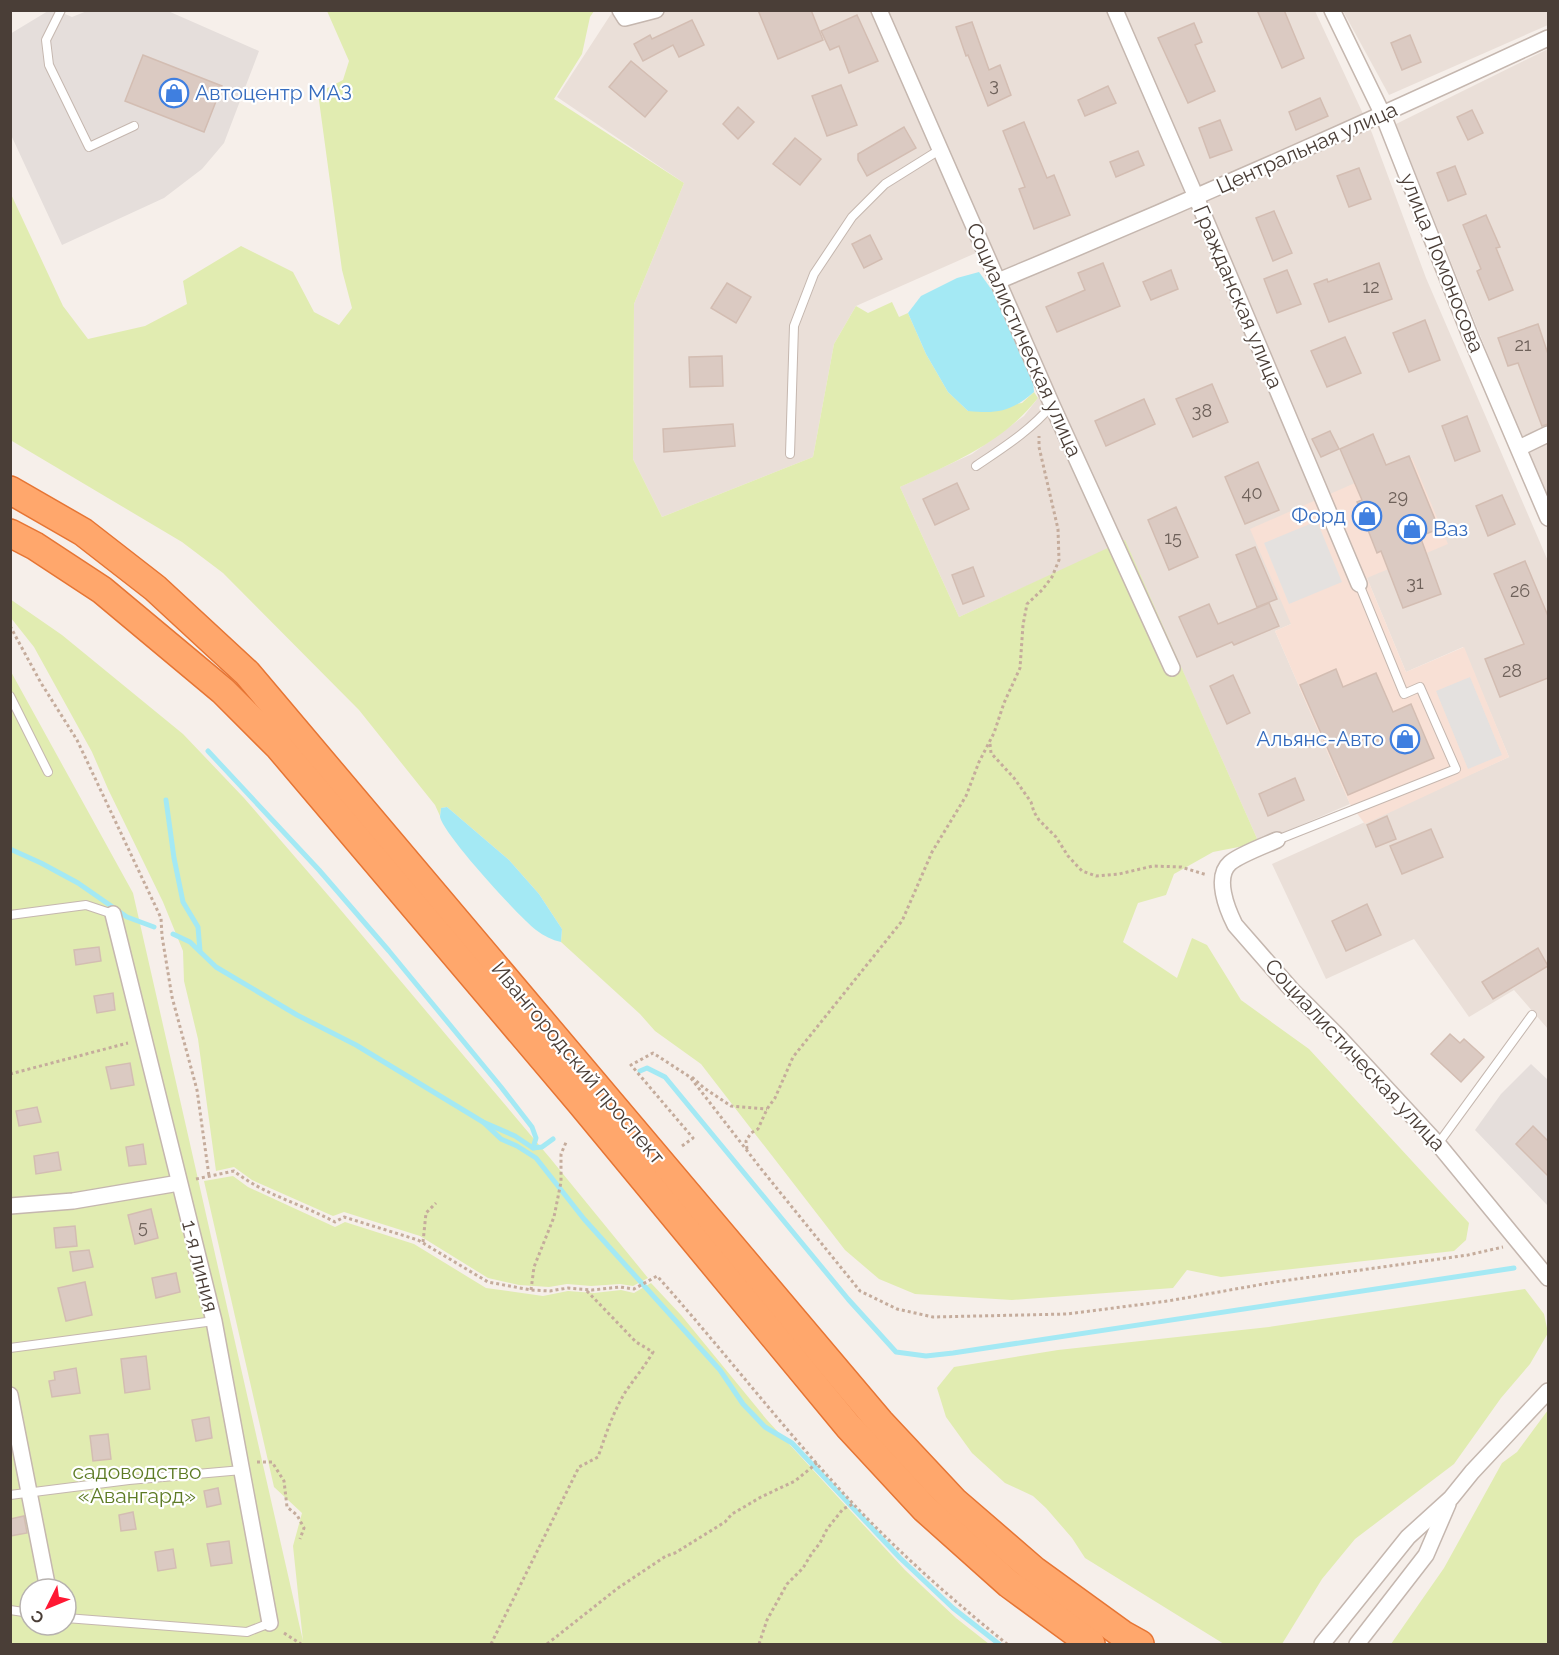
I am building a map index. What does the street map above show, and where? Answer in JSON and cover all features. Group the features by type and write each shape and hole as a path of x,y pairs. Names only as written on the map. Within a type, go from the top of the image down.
{"highway":[{"name":"Ивангородский проспект","path":"10,490 82,532 119,560 155,588 247,673 880,1422 954,1501 1035,1572 1122,1634 1140,1644"},
{"name":"Ивангородский проспект","path":"10,533 35,546 102,590 223,691 279,747 587,1110 848,1426 933,1517 1009,1584 1091,1644"}],"street":[{"path":"620,10 625,18 656,10"},
{"name":"Социалистическая улица","path":"879,10 1052,405 1172,668"},
{"name":"Гражданская улица","path":"1115,10 1359,584"},
{"name":"улица Ломоносова","path":"1332,10 1383,115 1472,338 1548,518"},
{"name":"Центральная улица","path":"998,281 1383,115 1548,38"},
{"path":"1519,448 1548,434"},
{"path":"1222,878 1230,863 1277,840"},
{"name":"Социалистическая улица","path":"1222,878 1229,913 1235,925 1438,1144 1548,1278"},
{"name":"1-я линия","path":"113,914 214,1322 270,1623"},
{"path":"10,1206 73,1201 179,1183"},
{"path":"1322,1644 1408,1537 1450,1498 1548,1391"},
{"path":"10,1395 46,1577"},
{"path":"1357,1644 1426,1555 1450,1498"}],"lane":[{"path":"61,10 46,40 49,65 89,147 134,126"},
{"path":"790,454 794,326 814,274 852,217 885,184 941,149"},
{"path":"976,466 1038,422 1052,405"},
{"path":"1277,840 1456,769 1420,687 1404,694 1359,584"},
{"path":"10,696 48,772"},
{"path":"10,915 86,905 113,914"},
{"path":"1438,1144 1532,1015"},
{"path":"10,1348 214,1322"},
{"path":"10,1495 241,1466"},
{"path":"78,1619 247,1632 270,1623"}],"path":[{"path":"747,1150 746,1140 751,1132 758,1129 793,1057 902,921 932,852 966,796 1020,668 1027,604 1052,577 1059,560 1058,529 1039,447 1038,422"},
{"path":"10,626 41,683 77,740 161,918 172,997 197,1090 209,1176"},
{"path":"989,743 991,753 1014,778 1031,802 1039,820 1056,837 1068,856 1082,871 1096,876 1119,874 1153,866 1180,867 1222,878"},
{"path":"10,1074 144,1039"},
{"path":"682,1146 693,1138 631,1065 653,1053 695,1079 704,1088 731,1106 767,1109"},
{"path":"690,1077 860,1291 897,1309 933,1317 1067,1314 1468,1255 1520,1244"},
{"path":"531,1290 534,1267 554,1217 561,1182 561,1154 567,1140"},
{"path":"179,1183 234,1171 250,1184 335,1222 344,1217 423,1242 488,1282 550,1291 568,1288 634,1289 657,1275 850,1505 913,1564 1007,1644"},
{"path":"423,1242 426,1213 436,1203"},
{"path":"491,1644 579,1467 598,1457 610,1422 626,1392 653,1352 636,1342 585,1289"},
{"path":"241,1466 272,1462 284,1481 287,1507 297,1515 304,1528 300,1539"},
{"path":"547,1644 618,1588 666,1556 675,1553 725,1522 732,1514 761,1497 795,1482 816,1464"},
{"path":"759,1644 767,1620 787,1584 803,1568 827,1529 850,1505"},
{"path":"270,1623 301,1644"}],"shaded area":[{"path":"48,11 58,11 72,17 87,11 168,11 259,51 224,143 202,169 164,198 62,245 11,135 10,34"},
{"path":"613,11 1315,11 1372,133 1426,278 1548,561 1548,1029 1514,990 1469,1017 1414,939 1326,979 1272,864 1509,757 1463,647 1406,672 1367,578 1412,459 1291,624 1275,631 1350,804 1259,843 1125,541 959,617 900,487 972,454 1024,416 1038,398 1036,381 978,252 856,306 834,344 813,457 662,517 633,459 634,304 684,183 557,97"},
{"path":"1343,11 1548,11 1548,25 1389,95"},
{"path":"1548,49 1548,499 1396,124"},
{"path":"1412,458 1448,544 1367,578 1406,672 1464,647 1509,757 1365,824 1350,804 1275,631 1291,624 1250,529"},
{"path":"1317,521 1342,582 1289,604 1264,543"},
{"path":"1470,677 1502,755 1468,769 1436,691"},
{"path":"1531,1064 1548,1080 1548,1206 1475,1130 1501,1094"}],"green space":[{"path":"327,11 594,11 590,17 582,54 554,99 684,183 634,304 633,459 662,517 813,457 834,344 856,306 868,313 892,302 899,317 908,313 926,354 948,392 968,411 1022,403 1034,392 1038,398 1009,428 957,461 900,487 959,617 1125,540 1259,843 1213,852 1174,874 1166,895 1138,903 1123,942 1177,978 1192,938 1207,945 1241,1000 1309,1049 1469,1223 1466,1240 1454,1251 1221,1277 1187,1270 1173,1288 1012,1300 915,1294 879,1279 845,1250 701,1064 655,1031 640,1014 561,942 562,929 539,894 509,860 447,807 441,808 440,816 435,805 359,710 223,573 182,542 12,441 10,438 10,192 63,306 88,339 145,326 187,304 183,281 241,246 293,272 314,312 339,325 352,308 342,270 318,93 343,80 349,61"},
{"path":"10,599 62,635 183,734 244,798 550,1158 648,1278 633,1286 567,1284 549,1287 519,1285 488,1278 420,1236 344,1212 333,1216 252,1180 234,1167 216,1171 198,1039 184,981 183,951 163,902 92,752 34,647 11,618"},
{"name":"садоводство «Авангард»","path":"10,670 133,893 303,1641 293,1546 302,1513 274,1487 204,1181 233,1176 248,1187 335,1227 345,1222 414,1244 486,1288 543,1296 568,1291 594,1293 621,1290 634,1293 651,1283 681,1315 767,1420 905,1570 956,1618 989,1644 11,1644"},
{"path":"1525,1289 1544,1314 1548,1333 1530,1364 1501,1398 1454,1464 1355,1539 1322,1579 1282,1644 1224,1644 1085,1558 1072,1538 1046,1508 1033,1496 1005,1483 972,1453 946,1417 937,1388 954,1367 1058,1350 1269,1327"},
{"path":"1548,1410 1548,1644 1391,1644 1444,1568 1502,1463 1517,1452"}],"water":[{"path":"979,272 994,293 1033,381 1034,392 1011,408 996,412 968,411 948,392 926,354 908,313 921,296 957,278"},
{"path":"447,807 509,860 539,894 562,929 561,942 542,934 527,922 468,857 440,817 441,808"}],"building":[{"path":"758,10 811,10 823,40 778,59"},
{"path":"1257,10 1284,10 1304,58 1282,68"},
{"path":"857,15 878,61 849,73 839,46 830,50 821,31"},
{"path":"692,20 704,45 679,57 673,45 643,61 634,44 650,35 652,39"},
{"path":"972,22 989,70 1000,65 1011,95 988,106 956,27"},
{"path":"1194,23 1202,42 1195,45 1215,91 1188,103 1158,38"},
{"path":"1410,35 1421,62 1402,70 1391,43"},
{"name":"Автоцентр МАЗ","path":"143,55 222,86 204,132 125,101"},
{"path":"631,61 667,91 645,117 609,87"},
{"path":"841,85 857,125 827,136 812,96"},
{"path":"1108,86 1116,103 1085,116 1078,100"},
{"path":"1320,98 1328,116 1296,130 1289,112"},
{"path":"738,107 754,122 738,139 723,124"},
{"path":"1472,110 1483,133 1468,140 1457,117"},
{"path":"1220,120 1232,150 1210,158 1199,128"},
{"path":"1024,122 1047,178 1054,175 1070,215 1034,229 1019,189 1025,187 1003,131"},
{"path":"904,127 916,148 867,176 858,160 858,154"},
{"path":"795,138 821,159 800,185 773,164"},
{"path":"1138,151 1144,165 1116,177 1110,162"},
{"path":"1455,166 1466,194 1448,201 1437,173"},
{"path":"1359,168 1371,199 1349,207 1337,176"},
{"path":"1274,211 1292,253 1273,261 1256,218"},
{"path":"1486,215 1500,247 1496,248 1513,290 1489,300 1477,271 1481,269 1463,225"},
{"path":"870,235 882,259 864,268 852,244"},
{"path":"1103,263 1120,306 1057,332 1046,307 1085,290 1078,273"},
{"path":"1379,263 1392,299 1329,322 1314,284 1327,279 1328,282"},
{"path":"1171,270 1178,289 1151,300 1143,282"},
{"path":"1287,270 1301,304 1277,313 1264,279"},
{"path":"727,283 751,297 736,323 711,308"},
{"path":"1425,320 1440,360 1409,372 1393,333"},
{"path":"1538,324 1548,354 1548,424 1542,426 1518,363 1508,366 1498,338"},
{"path":"1345,337 1361,373 1327,387 1311,351"},
{"path":"722,356 723,386 690,387 689,357"},
{"path":"1212,384 1228,422 1193,437 1176,399"},
{"path":"1144,399 1155,424 1106,446 1095,421"},
{"path":"1467,416 1480,451 1455,461 1442,426"},
{"path":"733,424 735,446 664,452 663,429"},
{"path":"1330,431 1339,449 1321,457 1312,439"},
{"path":"1373,434 1386,465 1409,456 1439,529 1420,536 1441,594 1403,608 1381,551 1377,553 1357,502 1362,500 1340,449"},
{"path":"1258,462 1279,510 1245,524 1225,477"},
{"path":"957,483 969,509 935,525 923,499"},
{"path":"1502,495 1515,524 1488,536 1476,506"},
{"path":"1176,507 1198,557 1169,570 1148,520"},
{"path":"1255,547 1277,599 1257,607 1236,555"},
{"path":"1525,561 1548,616 1548,678 1500,697 1485,659 1524,644 1494,574"},
{"path":"973,567 984,596 963,604 952,575"},
{"path":"1269,603 1279,626 1234,645 1232,642 1197,657 1179,617 1209,604 1218,624"},
{"path":"1336,669 1343,687 1376,673 1393,712 1411,704 1434,758 1348,795 1300,685"},
{"path":"1233,675 1250,713 1227,724 1210,686"},
{"path":"1295,778 1304,800 1268,816 1259,794"},
{"path":"1387,816 1396,839 1376,847 1367,825"},
{"path":"1431,829 1443,857 1402,874 1390,846"},
{"path":"1367,904 1381,935 1346,951 1332,921"},
{"path":"99,947 101,961 76,965 74,950"},
{"path":"1538,948 1548,966 1493,999 1482,982"},
{"path":"113,993 115,1010 97,1013 94,996"},
{"path":"1450,1034 1460,1043 1464,1039 1484,1057 1461,1082 1431,1054"},
{"path":"130,1063 134,1085 111,1089 106,1067"},
{"path":"37,1107 41,1122 19,1126 16,1111"},
{"path":"1533,1126 1548,1141 1548,1176 1516,1144"},
{"path":"143,1144 146,1164 129,1166 126,1147"},
{"path":"58,1152 61,1170 36,1174 34,1156"},
{"path":"151,1209 158,1238 135,1244 128,1215"},
{"path":"75,1226 77,1246 56,1248 54,1228"},
{"path":"89,1250 93,1267 73,1271 70,1252"},
{"path":"176,1273 180,1292 156,1298 152,1278"},
{"path":"85,1282 92,1315 66,1321 58,1288"},
{"path":"146,1356 150,1389 125,1393 121,1359"},
{"path":"76,1368 80,1393 52,1397 49,1381 55,1380 54,1372"},
{"path":"209,1417 212,1438 196,1441 192,1420"},
{"path":"108,1434 111,1459 93,1461 90,1436"},
{"path":"218,1488 221,1504 207,1507 204,1491"},
{"path":"133,1512 136,1529 121,1531 119,1515"},
{"path":"24,1516 27,1533 10,1536 10,1519"},
{"path":"229,1541 232,1563 211,1566 207,1544"},
{"path":"173,1549 176,1568 158,1571 155,1552"}],"waterway":[{"path":"208,751 319,870 501,1087 532,1127 536,1138 533,1148"},
{"path":"166,800 183,902 198,927 200,951"},
{"path":"10,849 78,883 127,917 154,927"},
{"path":"173,934 190,942 216,967 297,1015 356,1045 483,1122 515,1136 533,1148 542,1147 553,1139"},
{"path":"640,1071 647,1068 665,1077 848,1299 896,1352 926,1356 953,1353 1514,1268"},
{"path":"483,1122 501,1139 536,1158 584,1219 720,1370 743,1404 765,1427 792,1443 900,1558 953,1608 999,1644"}],"place":[{"name":"Автоцентр МАЗ","path":"174,93"},
{"name":"Форд","path":"1367,516"},
{"name":"Ваз","path":"1412,529"},
{"name":"Альянс-Авто","path":"1405,739"}]}
